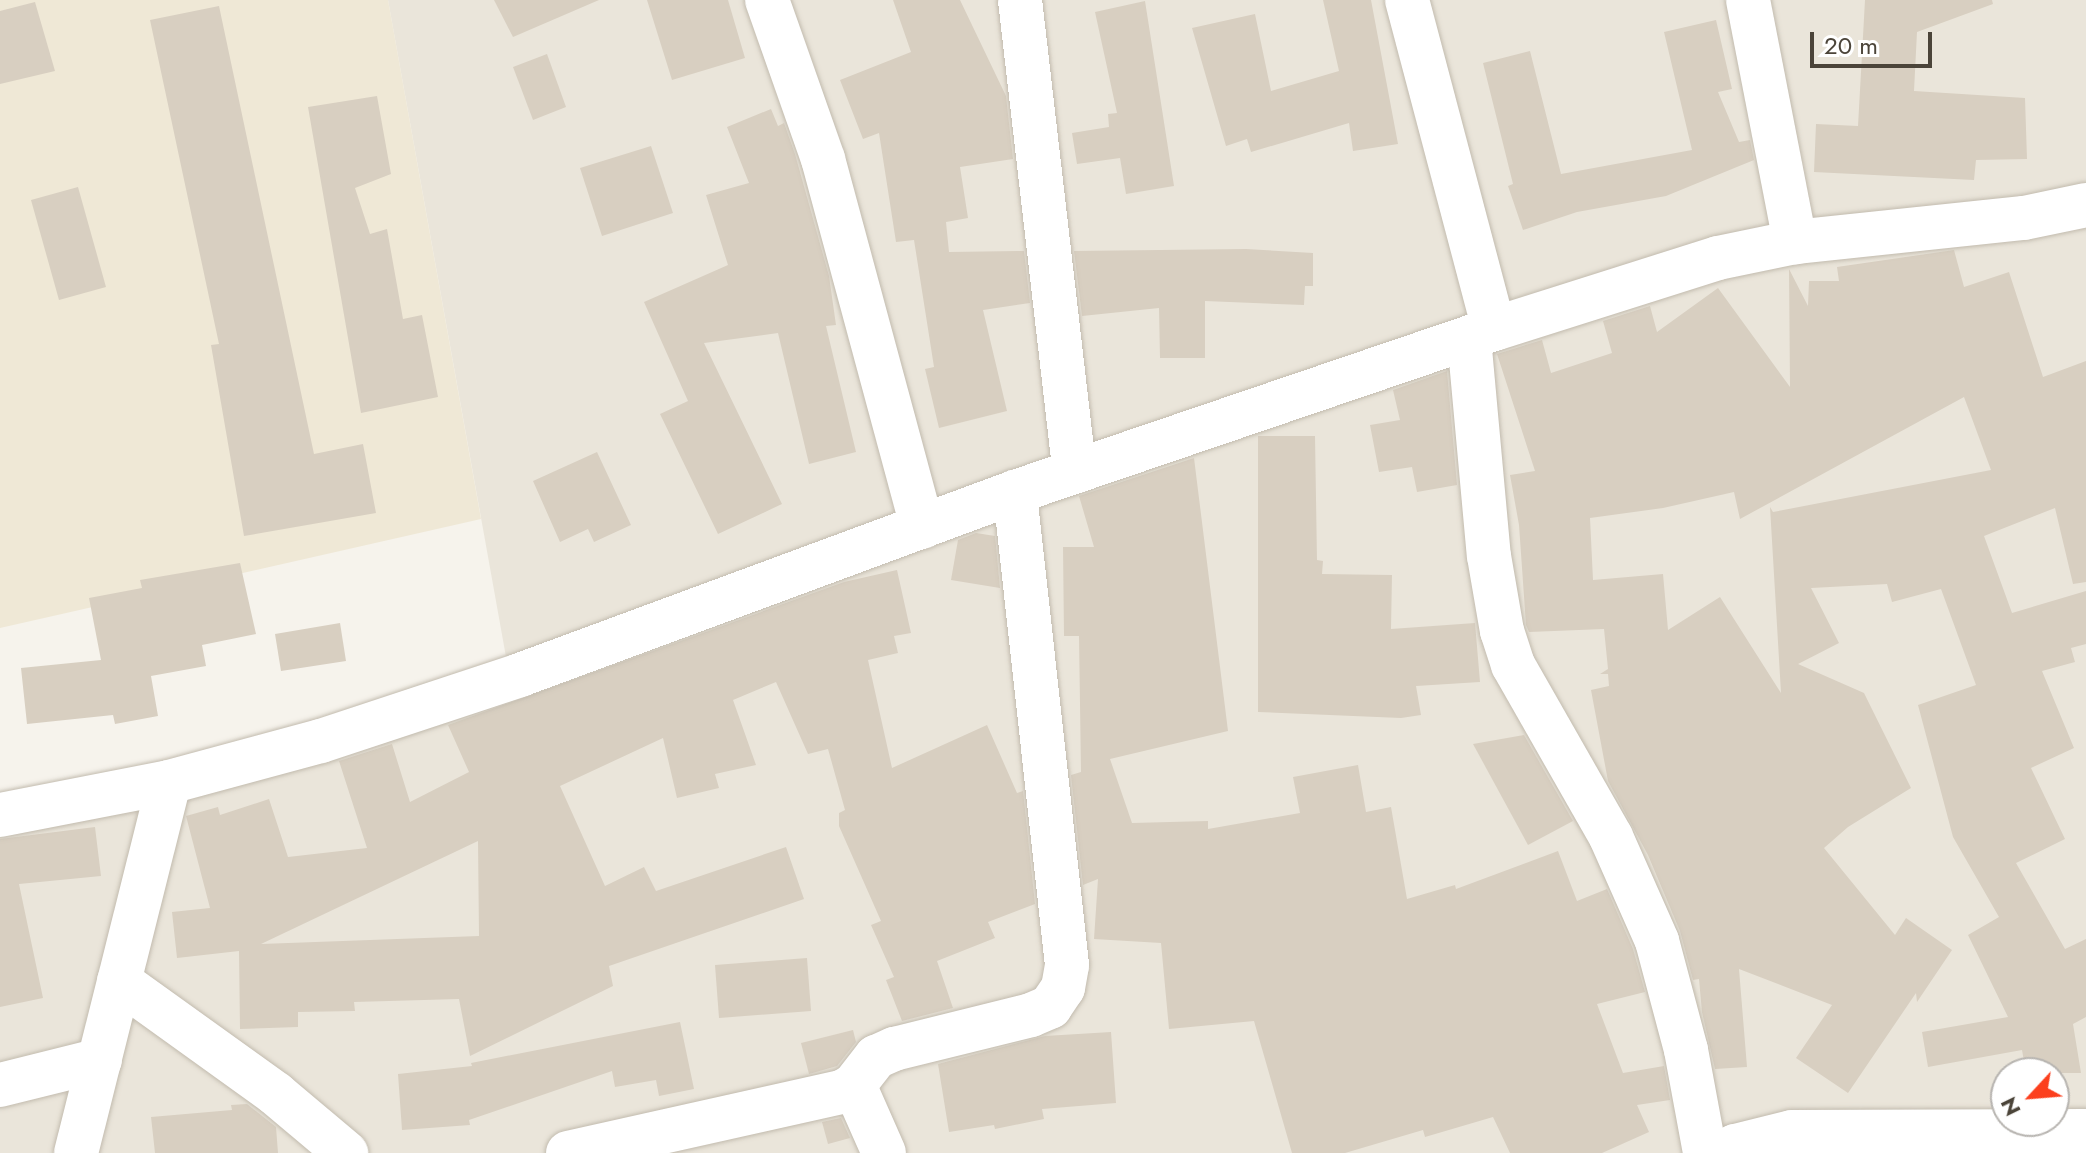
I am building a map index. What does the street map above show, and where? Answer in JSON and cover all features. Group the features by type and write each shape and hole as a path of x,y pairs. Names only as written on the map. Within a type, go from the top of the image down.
{"street":[{"path":"767,0 823,159 922,527"},
{"path":"1020,0 1075,472"},
{"path":"1407,0 1482,333 1489,556 1502,631 1513,665 1611,837 1657,941 1686,1050 1705,1153"},
{"path":"1748,0 1795,242"},
{"path":"0,815 169,782 321,741 520,675 1015,492 1482,333 1718,258 1795,242 2024,218 2086,205"},
{"path":"568,1153 842,1092 854,1085 876,1057 894,1049 1031,1015 1050,1007 1063,988 1067,965 1015,492"},
{"path":"76,1153 169,782"},
{"path":"119,981 276,1094 346,1153"},
{"path":"0,1085 100,1060"},
{"path":"854,1085 884,1153"},
{"path":"1722,1153 1735,1146 1792,1132 2086,1131"}],"shaded area":[{"path":"0,0 388,0 481,519 0,628"},
{"path":"388,0 2086,0 2086,1153 0,1153 0,825 508,668"}],"building":[{"path":"494,0 599,0 513,37"},
{"path":"647,0 728,0 745,58 672,80"},
{"path":"893,0 960,0 1006,96 1013,159 960,167 968,218 946,222 949,252 1024,251 1030,303 983,310 1007,411 939,428 925,369 934,367 914,240 896,242 879,133 863,139 840,80 911,52"},
{"path":"1323,0 1371,0 1398,144 1353,151 1349,123 1251,152 1247,139 1226,146 1192,28 1255,14 1271,91 1339,71"},
{"path":"1865,0 1992,0 1993,4 1917,32 1914,91 2025,98 2027,159 1976,160 1974,180 1814,172 1816,124 1858,126"},
{"path":"1145,1 1174,186 1126,194 1120,158 1077,164 1072,133 1109,127 1108,114 1117,113 1095,12"},
{"path":"35,2 55,71 0,84 0,11"},
{"path":"219,6 314,454 363,444 376,513 244,536 211,345 219,344 150,20"},
{"path":"1716,20 1732,89 1718,92 1739,142 1750,140 1754,160 1666,196 1577,212 1523,230 1508,186 1513,184 1483,63 1530,51 1561,174 1692,150 1664,32"},
{"path":"547,54 566,107 533,120 513,67"},
{"path":"377,96 391,174 355,188 370,234 387,229 403,319 422,315 438,397 361,413 308,107"},
{"path":"771,109 778,126 784,123 795,154 829,276 836,325 826,326 856,452 809,464 778,333 704,343 782,504 718,534 660,414 688,401 644,302 728,265 706,195 749,183 727,127"},
{"path":"651,146 673,213 602,236 580,168"},
{"path":"78,187 106,287 59,300 31,200"},
{"path":"1246,249 1313,253 1313,286 1305,286 1304,305 1205,301 1205,358 1160,358 1159,308 1082,316 1074,251"},
{"path":"1954,250 1964,287 2009,272 2043,377 2086,361 2086,582 2073,584 2055,508 1984,536 2012,613 2086,591 2086,644 2071,648 2075,662 2042,671 2074,748 2031,768 2065,839 2016,863 2065,949 2086,939 2086,1017 2073,1024 2081,1073 2070,1073 2070,1057 2023,1057 2022,1050 1928,1067 1922,1032 2008,1017 1968,935 1999,917 1953,837 1918,705 1976,685 1941,589 1892,602 1887,584 1811,588 1839,643 1798,664 1864,693 1911,788 1848,827 1824,848 1895,935 1906,918 1952,950 1917,1002 1916,993 1848,1093 1796,1058 1832,1005 1739,969 1747,1067 1715,1069 1702,1012 1699,979 1693,980 1680,931 1648,855 1608,781 1591,690 1609,686 1608,674 1600,674 1608,669 1604,629 1529,632 1526,625 1519,525 1510,475 1535,471 1497,354 1542,340 1551,373 1612,353 1603,321 1650,306 1657,332 1718,288 1790,387 1789,269 1808,306 1809,281 1839,281 1837,267","holes":["1964,397 1991,470 1773,512 1770,507 1781,693 1720,597 1668,630 1663,574 1593,580 1590,518 1663,508 1734,492 1740,519"]},
{"path":"1447,371 1457,485 1417,492 1412,467 1379,472 1370,425 1400,420 1393,390"},
{"path":"1258,436 1315,436 1317,560 1323,561 1322,574 1392,575 1391,629 1475,623 1480,682 1416,686 1421,715 1401,718 1258,712"},
{"path":"597,452 631,525 594,542 588,529 560,542 533,481"},
{"path":"1194,458 1228,731 1110,759 1132,823 1208,821 1208,829 1300,813 1293,777 1358,765 1366,812 1391,807 1407,899 1455,885 1456,889 1558,851 1577,901 1607,889 1633,949 1645,992 1597,1004 1623,1073 1664,1066 1670,1100 1637,1105 1649,1132 1602,1153 1510,1153 1493,1117 1425,1137 1423,1130 1345,1153 1292,1153 1254,1021 1169,1029 1161,943 1094,939 1098,879 1083,885 1071,775 1081,772 1079,636 1064,636 1063,547 1094,547 1079,496"},
{"path":"976,533 995,536 1000,588 951,580 958,540"},
{"path":"240,563 256,634 202,645 206,666 151,676 158,716 115,724 113,715 27,724 21,668 101,660 89,598 142,588 140,580"},
{"path":"897,570 911,633 894,636 898,653 868,660 892,768 987,725 1017,793 1023,791 1035,904 988,922 995,938 937,961 953,1008 902,1021 886,980 894,977 871,925 881,921 839,826 839,813 845,810 828,749 808,754 776,682 733,700 756,765 715,774 719,788 677,798 663,738 560,786 605,886 644,867 656,891 786,847 804,899 609,966 613,986 470,1056 459,999 354,1002 355,1011 298,1012 298,1027 240,1029 239,951 177,958 172,912 210,908 186,816 218,807 220,815 269,799 288,857 367,848 339,761 392,744 410,802 469,772 448,725 844,582","holes":["478,841 479,936 261,944"]},
{"path":"340,623 346,661 281,671 275,634"},
{"path":"1524,735 1573,821 1528,845 1473,744"},
{"path":"95,827 101,876 19,884 43,998 0,1007 0,839"},
{"path":"807,958 811,1011 719,1018 715,965"},
{"path":"680,1022 694,1089 659,1096 656,1080 615,1087 612,1071 469,1120 470,1125 402,1130 398,1074 472,1066 471,1063"},
{"path":"853,1030 856,1042 837,1066 809,1074 801,1043"},
{"path":"1111,1032 1116,1103 1042,1109 1044,1119 995,1129 994,1125 949,1132 938,1064 1045,1036"},
{"path":"247,1104 276,1127 278,1153 155,1153 151,1117 232,1110 231,1105"},
{"path":"841,1118 850,1138 828,1144 822,1122"}]}
